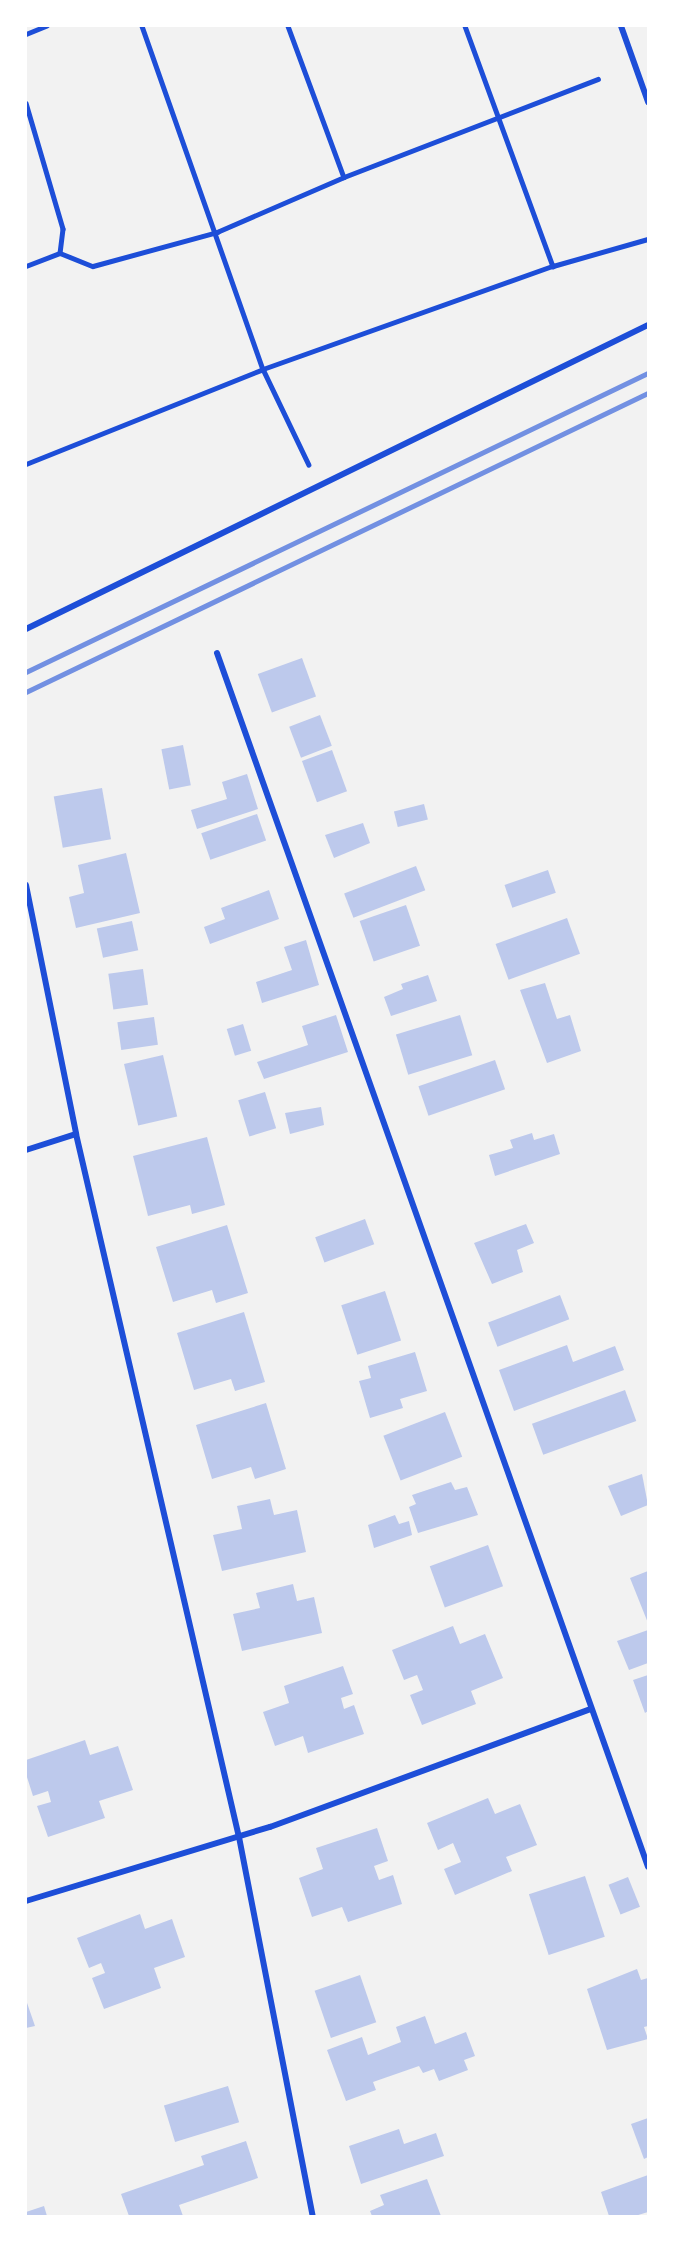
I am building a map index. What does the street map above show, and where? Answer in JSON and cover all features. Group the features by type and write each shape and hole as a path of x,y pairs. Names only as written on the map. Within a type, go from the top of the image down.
{"street":[{"path":"621,26 648,102"},
{"path":"26,629 648,325"},
{"path":"217,653 648,1867"},
{"path":"26,885 76,1134 239,1837 313,2217"},
{"path":"26,1150 76,1134"},
{"path":"26,1901 239,1837 591,1709"}],"lane":[{"path":"26,34 46,26"},
{"path":"141,26 217,232 262,369 309,465"},
{"path":"288,26 344,177"},
{"path":"465,26 553,266"},
{"path":"26,266 60,253 93,266 217,232 344,177 598,79"},
{"path":"26,102 63,229 60,253"},
{"path":"26,464 262,369 553,266 648,239"}],"building":[{"path":"302,658 316,697 272,713 258,674"},
{"path":"320,715 332,746 301,758 289,727"},
{"path":"183,745 191,785 169,789 161,749"},
{"path":"332,750 347,791 317,802 302,761"},
{"path":"247,774 258,809 197,829 191,810 227,799 222,782"},
{"path":"102,788 111,839 63,848 54,797"},
{"path":"424,804 428,820 398,827 394,811"},
{"path":"257,814 266,840 210,860 201,833"},
{"path":"363,823 370,843 334,858 325,835"},
{"path":"126,853 140,913 76,928 69,897 84,893 78,865"},
{"path":"416,866 425,890 353,918 344,894"},
{"path":"548,870 556,893 512,908 505,885"},
{"path":"269,890 279,919 210,944 204,927 225,919 221,908"},
{"path":"406,905 420,946 374,962 360,921"},
{"path":"567,918 580,954 509,980 496,944"},
{"path":"132,921 138,950 103,958 97,928"},
{"path":"306,940 319,985 262,1003 256,982 292,970 284,947"},
{"path":"143,969 148,1005 113,1010 108,974"},
{"path":"428,975 437,1001 391,1016 384,997 403,989 401,984"},
{"path":"545,983 557,1019 570,1015 581,1051 547,1063 520,990"},
{"path":"336,1015 348,1052 264,1079 257,1062 308,1045 302,1026"},
{"path":"460,1015 472,1055 408,1075 396,1035"},
{"path":"154,1017 158,1045 121,1050 117,1022"},
{"path":"243,1024 251,1051 235,1056 227,1029"},
{"path":"163,1055 177,1116 138,1125 124,1064"},
{"path":"495,1060 505,1089 429,1116 418,1086"},
{"path":"265,1092 276,1128 249,1137 238,1100"},
{"path":"321,1107 324,1125 290,1134 285,1113"},
{"path":"532,1133 534,1140 554,1134 560,1154 495,1176 489,1155 513,1148 510,1140"},
{"path":"207,1137 225,1205 192,1214 190,1205 148,1216 133,1156"},
{"path":"365,1219 374,1244 324,1262 315,1237"},
{"path":"526,1224 534,1243 517,1250 523,1272 492,1284 474,1243"},
{"path":"227,1225 248,1293 216,1303 212,1290 173,1302 156,1247"},
{"path":"385,1291 401,1340 357,1355 341,1305"},
{"path":"560,1295 569,1319 497,1347 488,1323"},
{"path":"244,1312 265,1382 235,1391 231,1379 194,1390 177,1333"},
{"path":"567,1345 573,1362 615,1346 624,1370 514,1411 499,1370"},
{"path":"415,1352 427,1391 400,1399 403,1408 370,1418 359,1381 371,1378 368,1366"},
{"path":"625,1390 636,1421 543,1455 532,1424"},
{"path":"266,1403 286,1469 255,1479 251,1467 212,1479 196,1425"},
{"path":"445,1412 462,1457 401,1480 383,1436"},
{"path":"642,1474 648,1505 621,1516 608,1486"},
{"path":"451,1482 455,1490 467,1487 478,1515 418,1533 409,1507 416,1504 412,1495"},
{"path":"270,1499 274,1515 297,1510 306,1552 222,1571 213,1535 242,1529 237,1506"},
{"path":"395,1515 399,1524 409,1521 412,1535 374,1548 368,1525"},
{"path":"488,1545 503,1586 445,1608 430,1566"},
{"path":"648,1571 648,1623 630,1578"},
{"path":"293,1584 297,1601 314,1597 322,1633 242,1651 233,1614 260,1608 256,1593"},
{"path":"453,1626 460,1644 485,1634 503,1678 471,1691 476,1704 422,1725 410,1695 423,1690 417,1675 404,1680 392,1650"},
{"path":"648,1630 648,1663 629,1670 617,1641"},
{"path":"343,1666 353,1694 341,1698 344,1709 354,1705 364,1734 308,1753 303,1736 275,1746 263,1712 289,1703 284,1686"},
{"path":"648,1675 648,1711 645,1713 633,1680"},
{"path":"85,1740 90,1755 118,1746 133,1790 99,1801 105,1818 48,1837 37,1806 51,1802 48,1791 33,1796 26,1774 26,1760"},
{"path":"488,1798 495,1814 520,1804 537,1845 506,1857 512,1871 455,1895 444,1869 461,1862 453,1843 438,1850 427,1823"},
{"path":"377,1828 388,1861 374,1866 379,1880 393,1875 402,1904 348,1922 342,1907 312,1917 299,1878 323,1869 316,1848"},
{"path":"585,1876 605,1937 549,1955 529,1894"},
{"path":"628,1877 640,1907 621,1915 609,1885"},
{"path":"140,1914 145,1929 172,1919 185,1957 154,1968 161,1988 104,2009 92,1978 105,1973 101,1963 89,1968 77,1938"},
{"path":"637,1969 641,1980 648,1978 648,2026 644,2027 648,2039 607,2050 587,1989"},
{"path":"360,1975 376,2022 331,2038 315,1991"},
{"path":"26,2000 35,2026 26,2028"},
{"path":"425,2016 435,2044 466,2032 475,2056 464,2060 468,2070 439,2081 434,2069 423,2073 419,2066 373,2082 376,2090 346,2101 327,2050 362,2037 368,2055 401,2042 396,2027"},
{"path":"228,2086 239,2122 175,2142 164,2106"},
{"path":"648,2118 648,2157 644,2159 631,2124"},
{"path":"399,2129 404,2144 436,2133 444,2156 361,2184 349,2146"},
{"path":"246,2141 258,2178 179,2205 183,2216 129,2216 121,2194 204,2165 201,2156"},
{"path":"648,2175 648,2212 635,2216 609,2216 601,2192"},
{"path":"427,2179 441,2216 372,2216 370,2211 384,2205 380,2195"},
{"path":"44,2206 47,2216 26,2216 26,2212"}],"railway":[{"path":"26,672 648,373"},
{"path":"26,692 648,393"}]}
